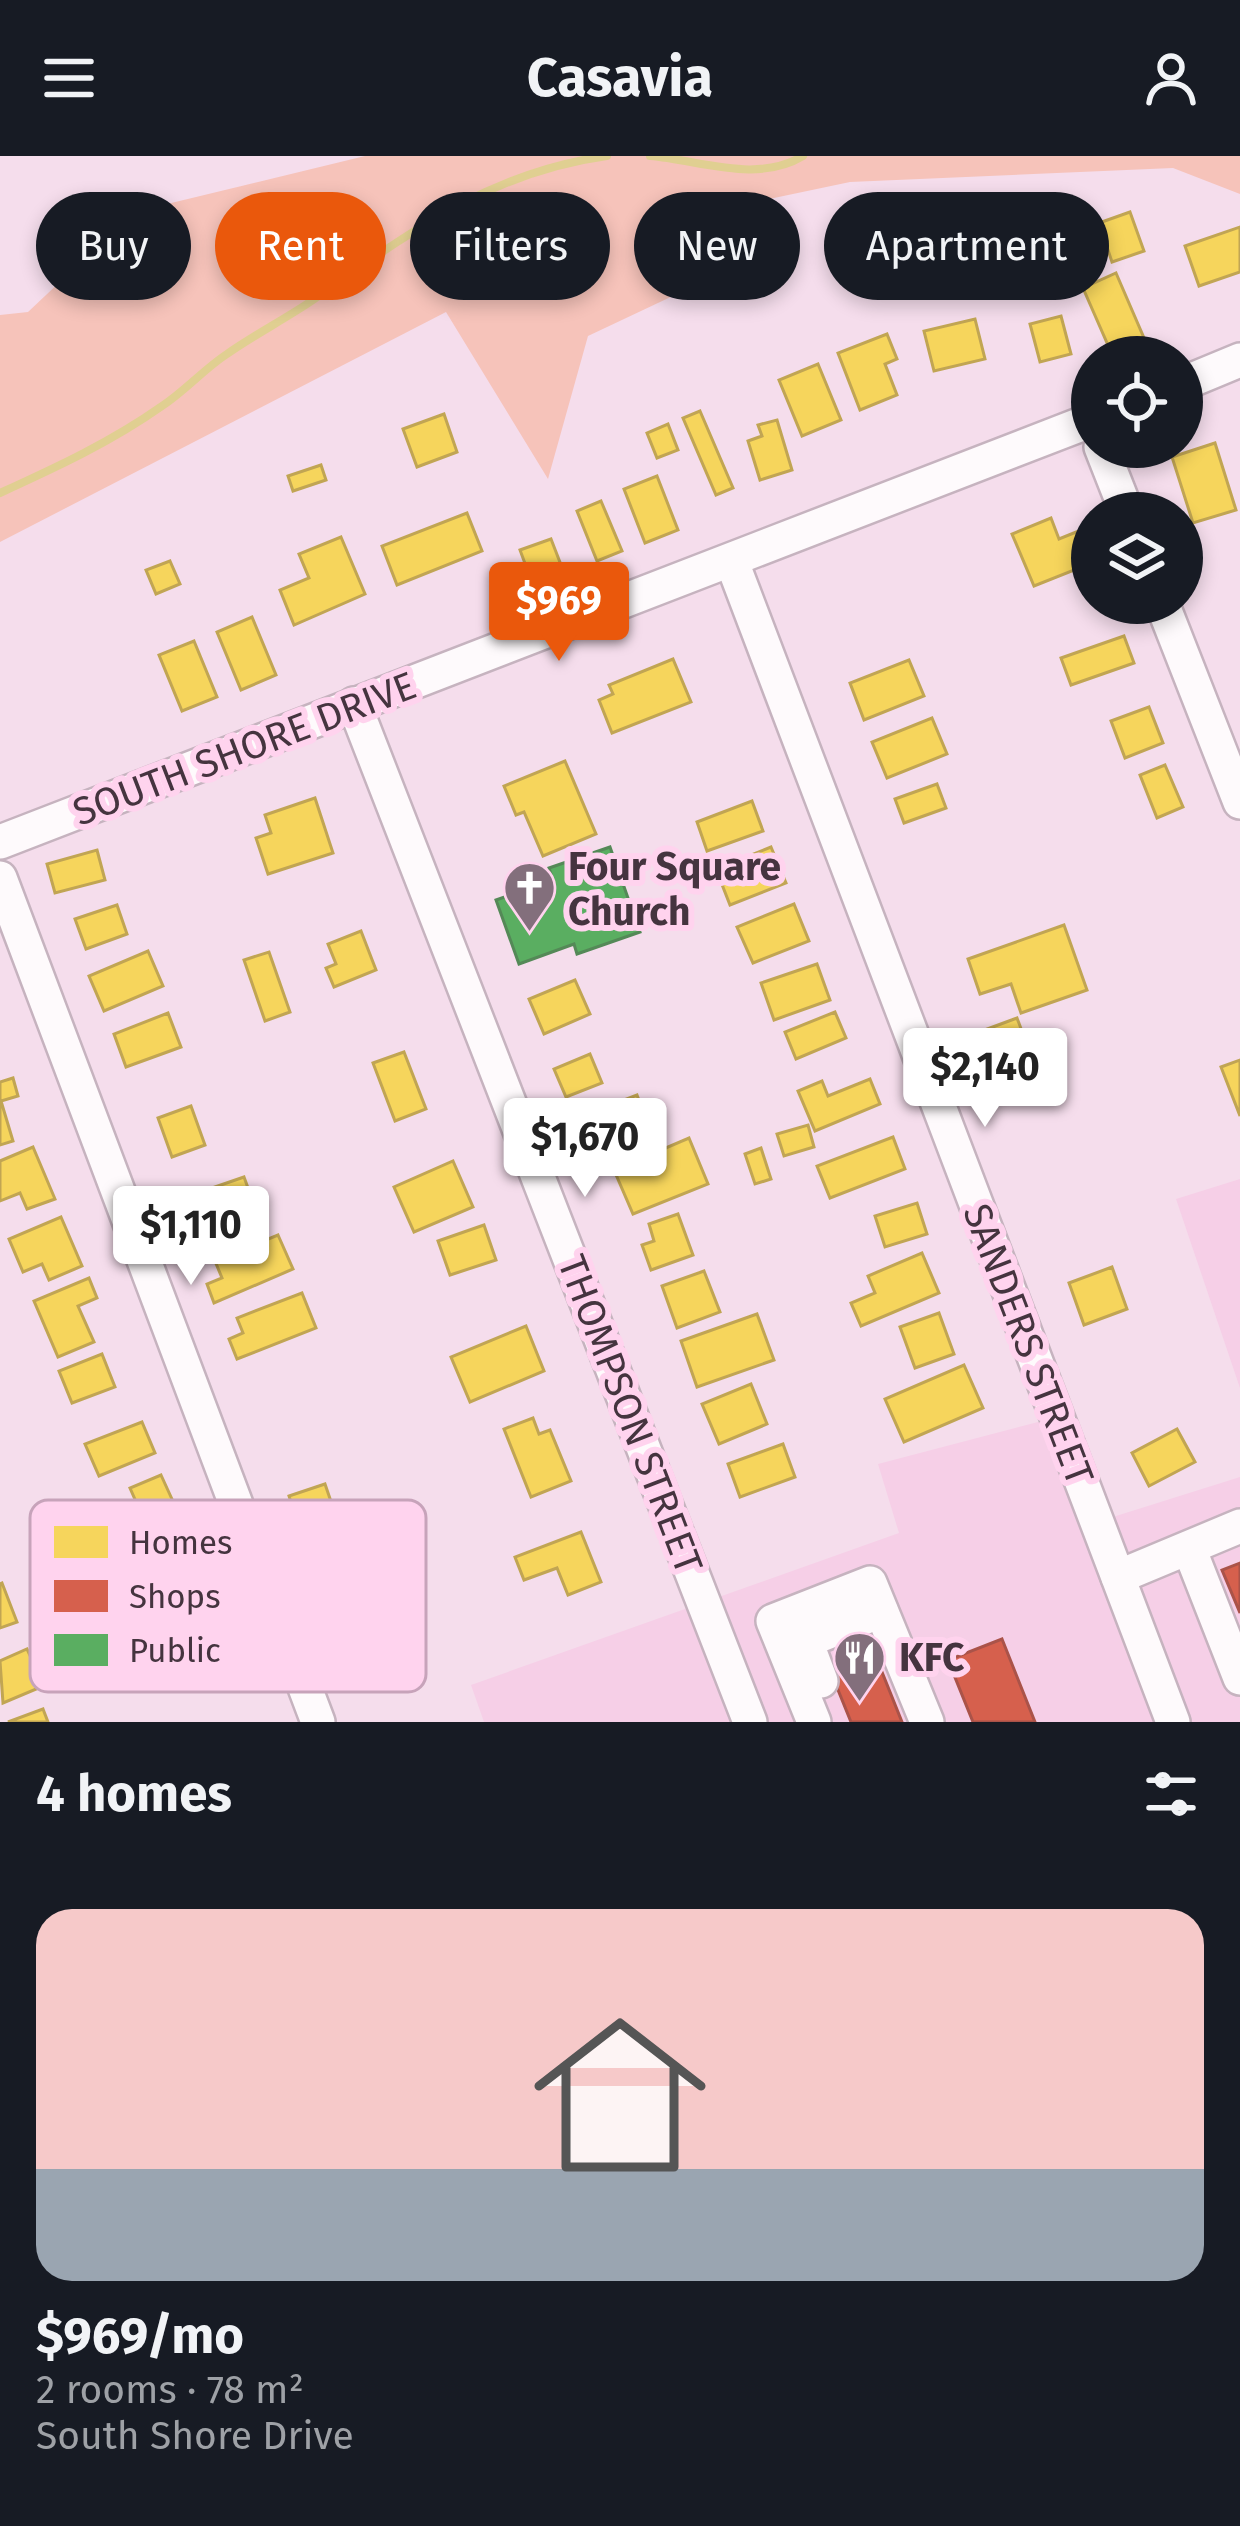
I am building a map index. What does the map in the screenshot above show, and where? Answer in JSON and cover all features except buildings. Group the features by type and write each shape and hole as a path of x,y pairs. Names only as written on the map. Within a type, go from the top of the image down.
{"street":[{"path":"1203,375 1240,360"},
{"name":"SOUTH SHORE DRIVE","path":"0,842 1071,429"},
{"name":"SANDERS STREET","path":"732,562 1173,1722"},
{"path":"1170,624 1240,802"},
{"name":"THOMPSON STREET","path":"354,704 751,1722"},
{"path":"0,878 234,1500"},
{"path":"1118,1577 1240,1526"},
{"path":"1189,1548 1240,1678"},
{"path":"719,1641 870,1582 927,1722"},
{"path":"837,1722 806,1641 881,1611"},
{"path":"773,1621 814,1722"},
{"path":"307,1692 318,1722"}],"shaded area":[{"path":"365,156 1240,156 1240,194 1173,168 850,182 800,193 634,192 634,300 664,300 588,336 548,479 446,312 0,542 0,315 28,312 41,300 191,300 191,198 215,192 215,300 386,300 386,192 216,192"},
{"path":"1240,1179 1240,1388 1176,1199"},
{"path":"1057,1417 1097,1522 1240,1477 1240,1722 484,1722 471,1685 899,1533 878,1464"}],"waterway":[{"path":"0,493 143,419 227,354 451,209 525,176 607,156"},
{"path":"650,156 747,169 785,164 803,156"}],"place":[{"name":"Four Square Church","path":"529,934"},
{"name":"KFC","path":"860,1703"}]}
